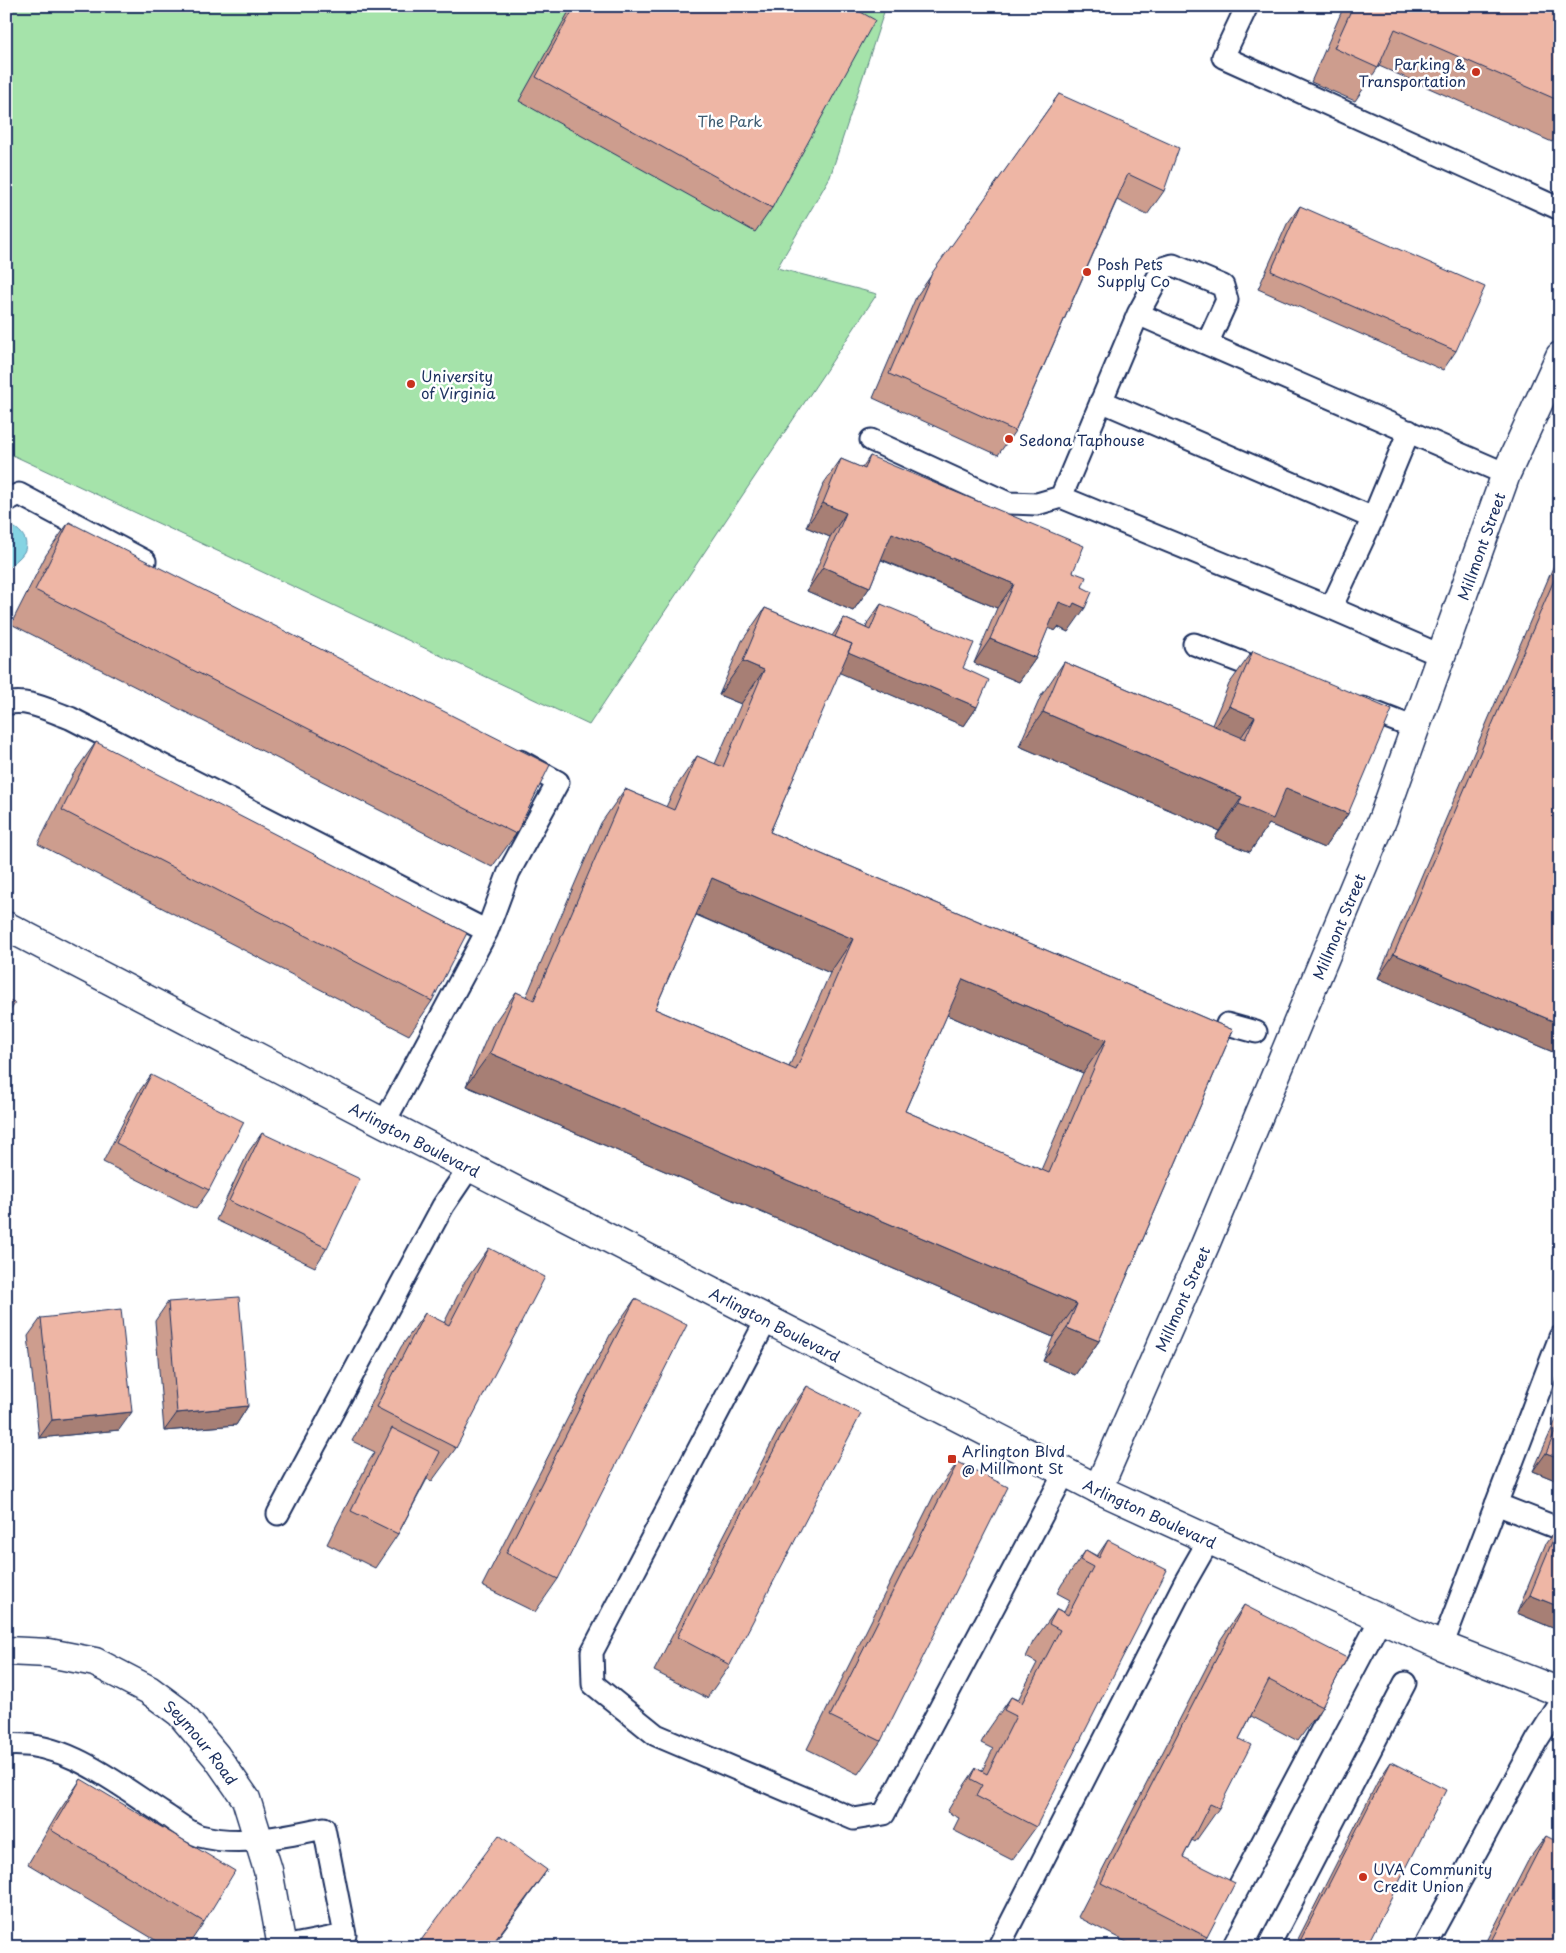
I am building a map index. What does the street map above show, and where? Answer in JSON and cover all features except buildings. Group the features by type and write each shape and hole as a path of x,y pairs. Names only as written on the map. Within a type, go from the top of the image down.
{"street":[{"name":"Millmont Street","path":"1098,1489 1217,1218 1383,818 1506,474 1560,356"},
{"name":"Arlington Boulevard","path":"6,926 384,1123 1098,1489 1442,1646 1560,1692"},
{"name":"Seymour Road","path":"6,1651 49,1653 95,1662 149,1690 180,1713 216,1756 246,1799 268,1870 283,1947"}],"lane":[{"path":"1247,6 1223,57 1560,209"},
{"path":"1061,497 1138,314 1163,268 1173,266 1223,286 1227,300 1207,344"},
{"path":"1138,314 1506,474"},
{"path":"1102,401 1373,518"},
{"path":"1332,608 1373,518 1408,431"},
{"path":"871,440 1008,503 1037,504 1061,497 1332,608 1440,655"},
{"path":"6,501 19,494 158,568"},
{"path":"1194,644 1293,682"},
{"path":"6,704 13,702 33,704 70,718 487,932"},
{"path":"1348,703 1415,728"},
{"path":"384,1123 487,932 509,872 558,782 506,754"},
{"path":"1227,1024 1256,1032"},
{"path":"278,1514 443,1206 470,1166"},
{"path":"767,1319 592,1652 593,1684 656,1735 854,1819 884,1814 1065,1472"},
{"path":"1442,1646 1560,1337"},
{"path":"1496,1504 1560,1528"},
{"path":"1000,1944 1185,1582 1209,1540"},
{"path":"1208,1947 1380,1618"},
{"path":"1268,1947 1405,1683"},
{"path":"1424,1947 1537,1740 1560,1704"},
{"path":"6,1745 43,1748 81,1760 198,1835 223,1839 259,1841 324,1828 345,1935 283,1947"}],"green space":[{"name":"University of Virginia","path":"6,6 886,6 830,177 777,268 877,294 589,725 6,452"}],"water":[{"path":"11,526 23,536 26,548 20,557 6,570 6,527"}],"place":[{"name":"Parking & Transportation","path":"1476,72"},
{"name":"Posh Pets Supply Co","path":"1087,272"},
{"name":"University of Virginia","path":"411,384"},
{"name":"Sedona Taphouse","path":"1009,439"},
{"name":"Arlington Blvd @ Millmont St","path":"952,1459"},
{"name":"UVA Community Credit Union","path":"1363,1877"}],"park label":[{"name":"The Park","path":"730,120"}]}
